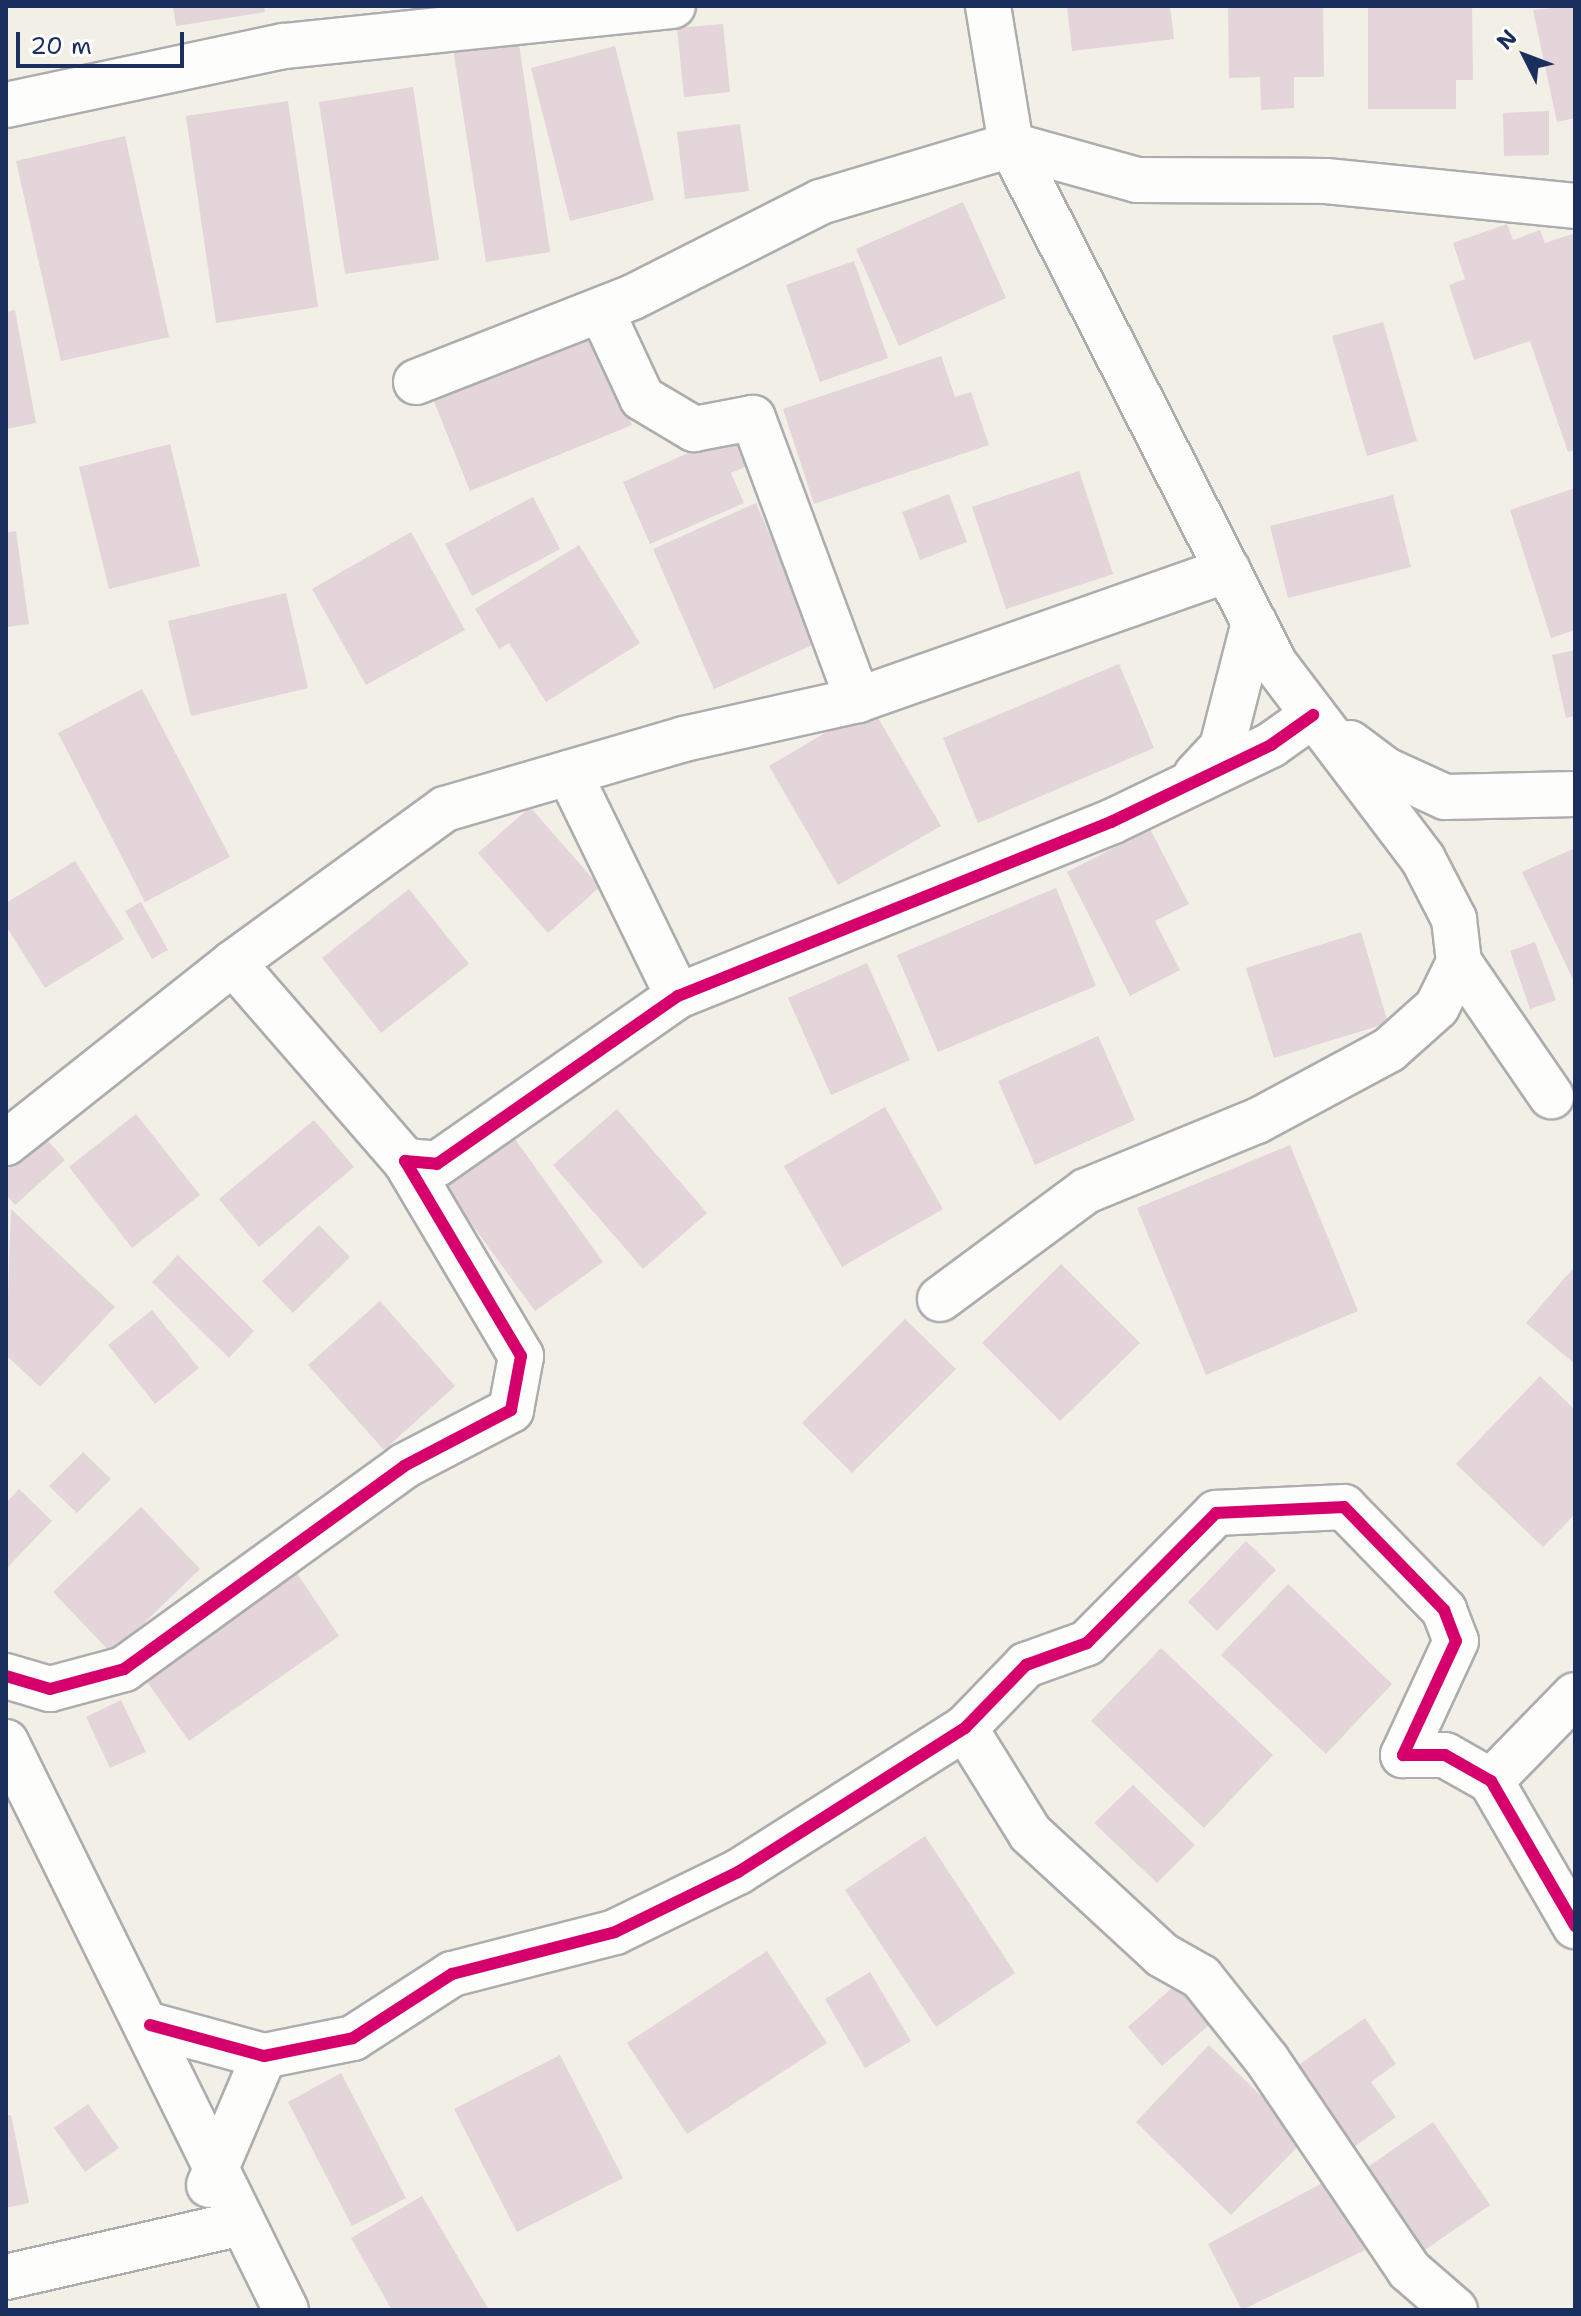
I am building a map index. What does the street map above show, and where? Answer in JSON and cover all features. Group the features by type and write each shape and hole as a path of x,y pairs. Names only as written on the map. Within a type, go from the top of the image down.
{"street":[{"path":"6,105 284,46 673,6"},
{"path":"988,6 1011,145 1254,622 1313,715 1423,859 1454,919 1459,962 1551,1096"},
{"path":"416,382 601,310 820,202 1011,145 1137,180 1326,181 1575,206"},
{"path":"601,310 642,398 694,429 753,418 858,700"},
{"path":"6,1143 233,963 445,809 569,773 858,700 1228,570"},
{"path":"1196,775 1222,747 1254,622"},
{"path":"405,1161 437,1164 678,996 1111,822 1196,775 1271,745 1313,715"},
{"path":"1313,715 1386,770 1445,797 1575,794"},
{"path":"569,773 678,996"},
{"path":"940,1299 1086,1191 1257,1121 1389,1050 1437,1007 1459,962"},
{"path":"6,1676 50,1689 124,1669 404,1466 511,1410 521,1356 405,1161 233,963"},
{"path":"150,2025 264,2056 353,2038 452,1974 505,1955 615,1932 738,1872 965,1728 1026,1665 1087,1643 1216,1513 1344,1507 1444,1610 1456,1641 1403,1755 1445,1755 1491,1781 1575,1926"},
{"path":"1491,1781 1575,1695"},
{"path":"965,1728 1030,1833 1162,1955 1201,1977 1267,2060 1409,2270 1455,2310"},
{"path":"6,1742 150,2025 286,2310"},
{"path":"174,2239 218,2171 264,2056"},
{"path":"6,2277 242,2223"}],"building":[{"path":"173,6 264,6 265,12 176,26"},
{"path":"1067,6 1170,6 1174,39 1072,51"},
{"path":"1228,6 1323,6 1324,77 1294,77 1294,108 1261,110 1260,77 1229,78"},
{"path":"1368,6 1472,6 1473,80 1456,80 1456,109 1368,109"},
{"path":"1575,6 1575,118 1557,122 1533,10"},
{"path":"723,24 730,92 684,97 677,28"},
{"path":"517,31 550,252 486,262 452,42"},
{"path":"615,46 654,200 570,221 531,68"},
{"path":"413,87 439,260 345,274 319,102"},
{"path":"288,101 318,307 216,323 186,116"},
{"path":"1549,111 1549,155 1504,156 1503,113"},
{"path":"740,124 749,191 685,199 677,132"},
{"path":"125,136 169,337 61,361 16,161"},
{"path":"963,202 1006,298 899,346 856,249"},
{"path":"1507,224 1513,240 1540,230 1545,243 1575,233 1575,450 1568,452 1530,341 1474,360 1449,285 1465,279 1453,243"},
{"path":"854,261 888,358 820,382 786,285"},
{"path":"15,310 36,423 6,429 6,312"},
{"path":"1383,322 1417,441 1367,456 1332,336"},
{"path":"593,328 632,425 470,491 431,394"},
{"path":"941,356 955,397 971,392 989,445 814,504 783,409"},
{"path":"744,428 759,461 731,473 744,503 650,544 623,482"},
{"path":"170,444 200,566 109,589 79,467"},
{"path":"1079,471 1113,574 1006,609 972,507"},
{"path":"1575,488 1575,630 1551,638 1510,510"},
{"path":"949,494 967,542 920,560 902,512"},
{"path":"1393,495 1411,567 1288,598 1270,526"},
{"path":"533,497 560,549 472,596 445,544"},
{"path":"756,503 817,643 714,689 653,549"},
{"path":"16,531 29,624 6,627 6,533"},
{"path":"411,532 465,630 366,685 312,589"},
{"path":"579,545 640,643 546,702 509,643 499,649 475,609"},
{"path":"286,593 308,688 191,716 168,621"},
{"path":"1575,650 1575,716 1566,718 1552,655"},
{"path":"1119,664 1154,748 978,823 943,738"},
{"path":"142,689 230,857 145,902 58,733"},
{"path":"871,706 941,826 838,885 769,766"},
{"path":"530,807 600,887 548,933 478,853"},
{"path":"1150,829 1189,904 1155,921 1180,970 1130,996 1067,872"},
{"path":"1575,848 1575,984 1522,872"},
{"path":"75,861 124,939 45,988 6,926 6,903"},
{"path":"1056,888 1096,986 938,1052 897,955"},
{"path":"409,889 469,964 381,1033 322,958"},
{"path":"141,902 168,950 152,959 125,911"},
{"path":"1361,932 1388,1023 1274,1058 1246,968"},
{"path":"1535,942 1556,1000 1530,1009 1510,951"},
{"path":"867,963 910,1060 831,1095 788,998"},
{"path":"1098,1036 1135,1120 1035,1165 998,1081"},
{"path":"885,1107 943,1209 842,1267 784,1166"},
{"path":"617,1109 707,1213 643,1269 553,1165"},
{"path":"136,1114 200,1195 132,1248 69,1167"},
{"path":"314,1120 354,1167 259,1247 219,1199"},
{"path":"510,1132 603,1262 535,1311 441,1182"},
{"path":"41,1133 65,1160 15,1205 6,1194 6,1164"},
{"path":"1290,1145 1358,1311 1206,1375 1137,1208"},
{"path":"11,1209 115,1307 40,1387 6,1355"},
{"path":"319,1225 350,1257 293,1313 262,1281"},
{"path":"178,1255 254,1331 229,1358 152,1282"},
{"path":"1061,1264 1140,1343 1060,1421 982,1343"},
{"path":"1575,1266 1575,1364 1526,1323"},
{"path":"380,1301 455,1386 384,1450 308,1365"},
{"path":"152,1310 199,1368 155,1404 108,1345"},
{"path":"905,1319 956,1369 852,1473 802,1423"},
{"path":"1540,1376 1575,1410 1575,1514 1543,1547 1456,1464"},
{"path":"83,1452 111,1479 77,1513 49,1486"},
{"path":"19,1489 52,1521 6,1569 6,1503"},
{"path":"141,1507 200,1569 112,1654 53,1592"},
{"path":"1246,1541 1276,1570 1217,1631 1188,1602"},
{"path":"292,1566 339,1636 189,1741 140,1672"},
{"path":"1288,1584 1392,1684 1326,1754 1221,1655"},
{"path":"1161,1648 1273,1755 1204,1828 1091,1721"},
{"path":"121,1700 146,1752 110,1768 86,1717"},
{"path":"1133,1785 1195,1845 1157,1883 1094,1823"},
{"path":"925,1836 1015,1973 936,2027 845,1890"},
{"path":"767,1951 827,2043 687,2134 627,2043"},
{"path":"870,1972 911,2041 865,2068 825,1999"},
{"path":"1181,1980 1216,2019 1162,2066 1128,2027"},
{"path":"1365,2018 1396,2064 1371,2082 1396,2117 1337,2159 1280,2078"},
{"path":"1209,2045 1305,2139 1231,2215 1136,2122"},
{"path":"560,2055 623,2178 517,2232 454,2109"},
{"path":"341,2073 406,2198 352,2226 288,2102"},
{"path":"88,2104 119,2148 85,2172 54,2128"},
{"path":"11,2115 29,2203 6,2208 6,2116"},
{"path":"1433,2122 1490,2205 1406,2263 1350,2179"},
{"path":"1328,2180 1365,2250 1242,2310 1208,2244"},
{"path":"422,2196 489,2310 392,2310 351,2238"}],"cycle path":[{"path":"6,1676 50,1689 124,1669 404,1466 511,1410 521,1356 405,1161 437,1164 678,996 1111,822 1271,745 1313,715"},
{"path":"150,2025 264,2056 353,2038 452,1974 615,1932 738,1872 965,1728 1026,1665 1087,1643 1216,1513 1344,1507 1444,1610 1456,1641 1403,1755 1445,1755 1491,1781 1575,1926"}]}
